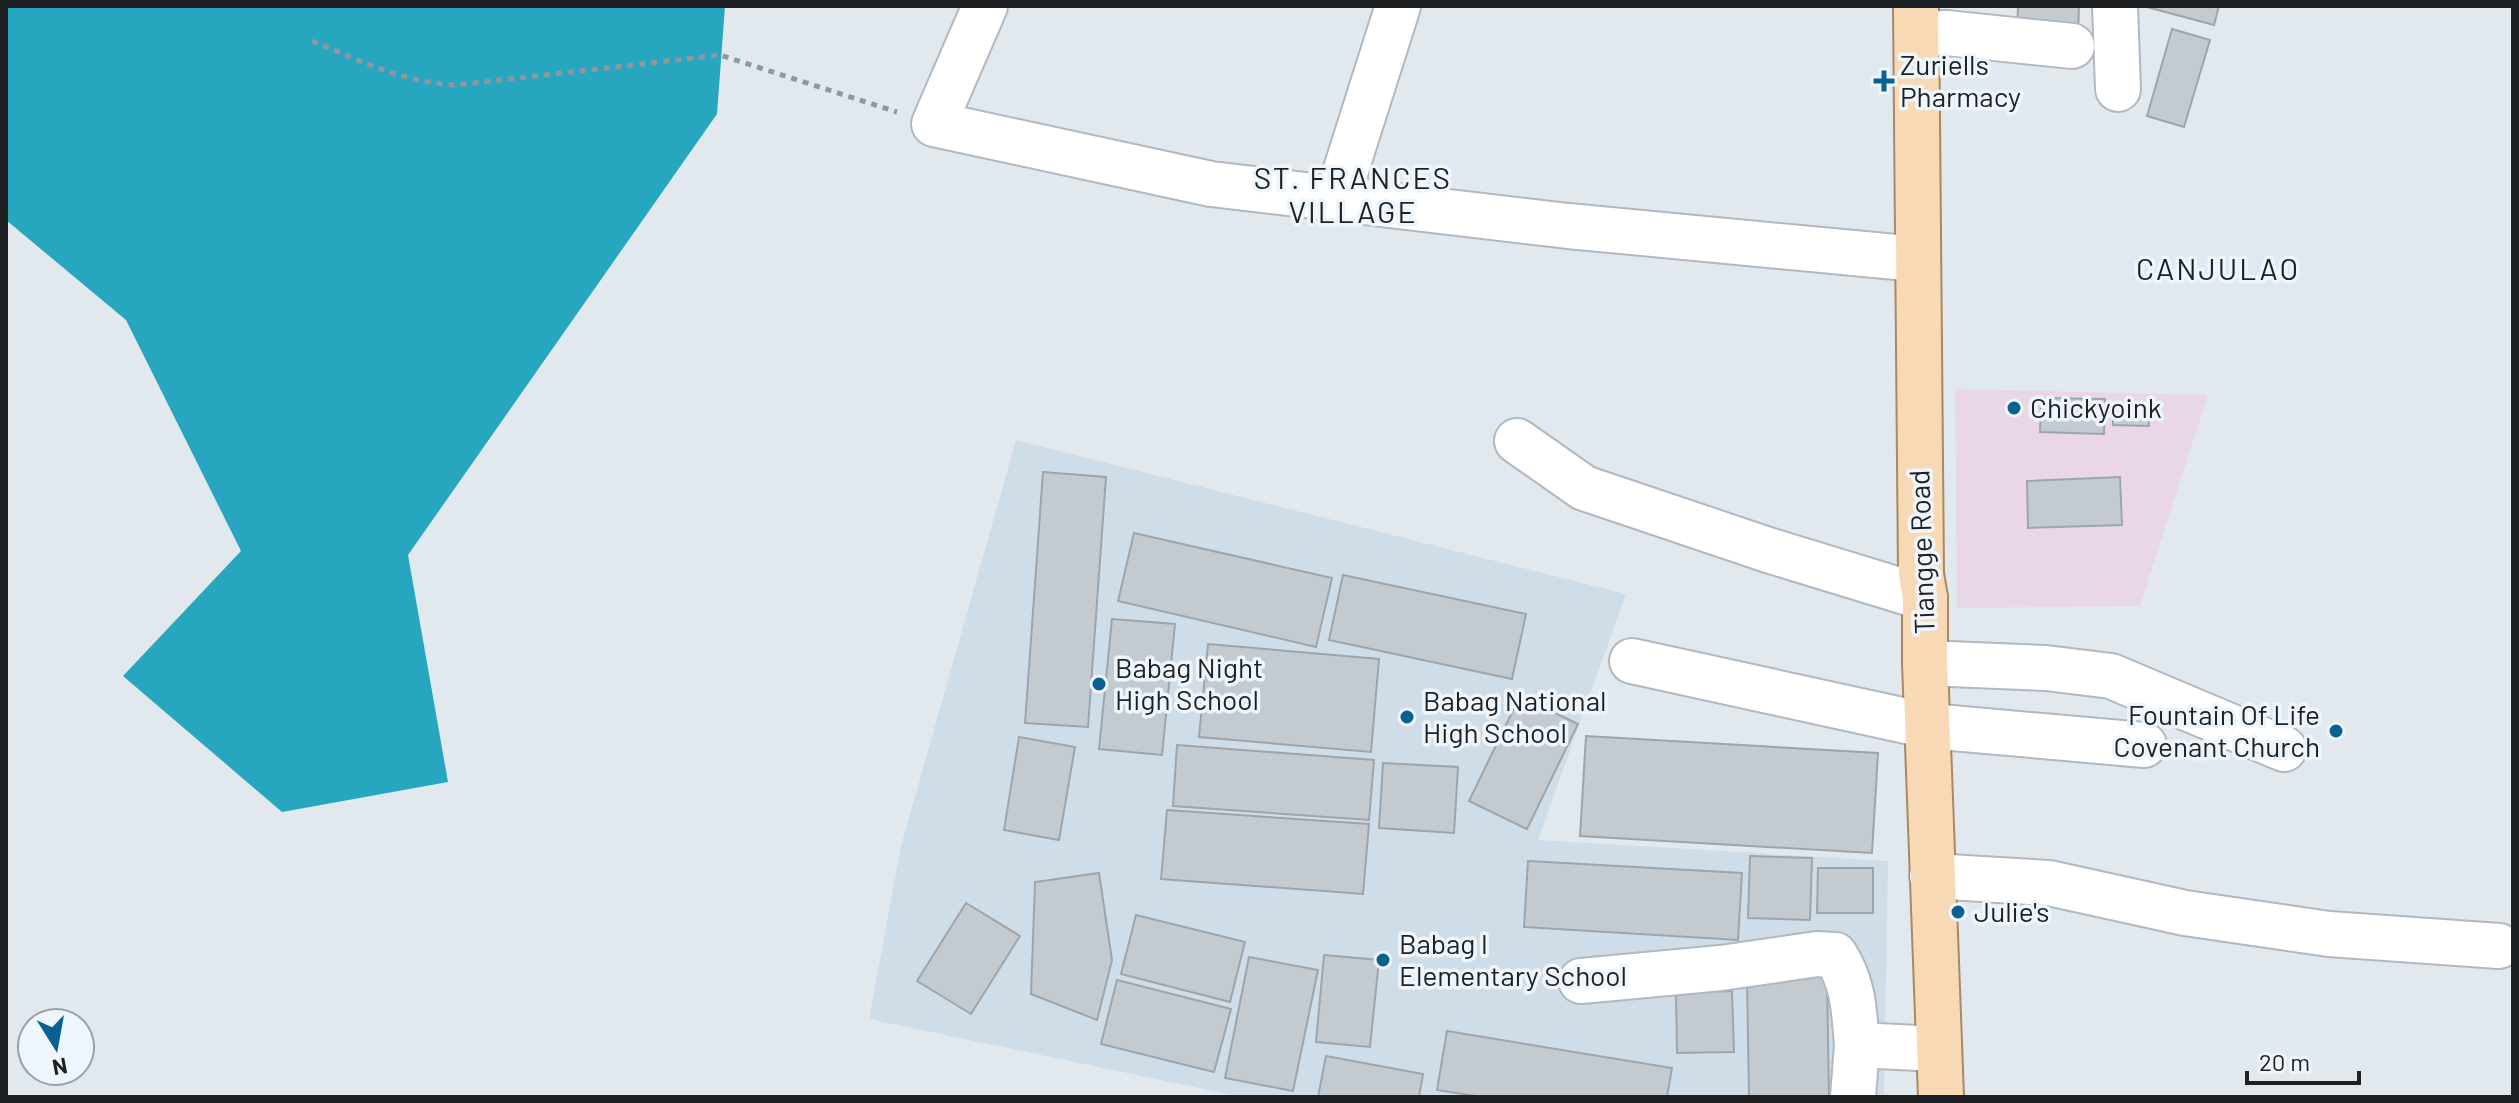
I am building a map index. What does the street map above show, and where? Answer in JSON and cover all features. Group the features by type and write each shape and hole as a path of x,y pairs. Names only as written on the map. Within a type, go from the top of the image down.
{"main road":[{"name":"Tiangge Road","path":"1917,20 1921,574 1925,598 1941,1097"}],"street":[{"path":"985,6 934,124 1211,184 1568,226 1917,259"},
{"path":"1337,198 1398,6"},
{"path":"2115,6 2118,89"},
{"path":"1917,20 1947,33 2072,46"},
{"path":"1517,441 1584,488 1768,550 1925,598"},
{"path":"1632,661 1929,726 2144,745"},
{"path":"1925,663 2046,668 2111,676 2284,749"},
{"path":"1932,876 2049,883 2185,913 2329,934 2499,946"},
{"path":"1581,981 1721,968 1817,954 1835,955 1847,973 1852,995 1857,1045 1853,1097"},
{"path":"1857,1045 1939,1049"}],"path":[{"path":"312,41 390,73 426,84 457,85 720,55 934,124"}],"shaded area":[{"path":"1955,389 2208,395 2140,606 1957,608"},
{"path":"1016,440 1626,594 1538,840 1888,861 1884,1097 1242,1097 869,1019 901,846"}],"water":[{"path":"6,6 725,6 717,114 408,555 448,782 282,812 123,676 241,551 126,320 6,220"}],"building":[{"path":"2018,6 2079,6 2078,36 2017,33"},
{"path":"2143,6 2219,6 2214,25"},
{"path":"2172,29 2210,40 2184,127 2147,116"},
{"path":"2041,398 2105,399 2104,434 2040,432"},
{"path":"2113,405 2149,405 2149,426 2113,425"},
{"path":"1043,472 1106,477 1088,727 1025,723"},
{"path":"2120,477 2122,525 2028,528 2027,481"},
{"path":"1134,533 1332,578 1316,647 1118,601"},
{"path":"1343,575 1526,614 1512,679 1329,640"},
{"path":"1112,619 1175,624 1162,755 1099,749"},
{"path":"1208,644 1379,659 1371,752 1199,737"},
{"path":"1520,696 1578,724 1527,829 1469,801"},
{"path":"1586,736 1878,753 1872,853 1580,836"},
{"path":"1019,737 1075,747 1059,840 1004,830"},
{"path":"1177,745 1374,760 1369,820 1173,806"},
{"path":"1383,763 1458,767 1454,833 1379,828"},
{"path":"1167,810 1369,824 1363,894 1161,879"},
{"path":"1750,856 1812,858 1810,920 1748,918"},
{"path":"1528,861 1742,873 1738,940 1524,927"},
{"path":"1818,868 1873,868 1873,913 1817,913"},
{"path":"1099,873 1112,960 1097,1020 1031,994 1035,882"},
{"path":"966,903 1020,936 971,1014 917,981"},
{"path":"1136,915 1245,942 1230,1002 1121,974"},
{"path":"1324,955 1379,960 1370,1047 1316,1042"},
{"path":"1249,957 1318,970 1293,1091 1225,1078"},
{"path":"1827,976 1829,1097 1749,1097 1747,978"},
{"path":"1117,980 1231,1009 1214,1072 1101,1044"},
{"path":"1732,991 1734,1052 1677,1053 1676,992"},
{"path":"1447,1031 1672,1068 1667,1097 1482,1097 1437,1090"},
{"path":"1326,1056 1423,1074 1419,1097 1318,1097"}],"place":[{"name":"Zuriells Pharmacy","path":"1884,81"},
{"name":"Chickyoink","path":"2014,408"},
{"name":"Babag Night High School","path":"1099,684"},
{"name":"Babag National High School","path":"1407,717"},
{"name":"Fountain Of Life Covenant Church","path":"2336,731"},
{"name":"Julie's","path":"1958,912"},
{"name":"Babag I Elementary School","path":"1383,960"}],"district":[{"name":"ST. FRANCES VILLAGE","path":"1353,196"},
{"name":"CANJULAO","path":"2218,270"}]}
